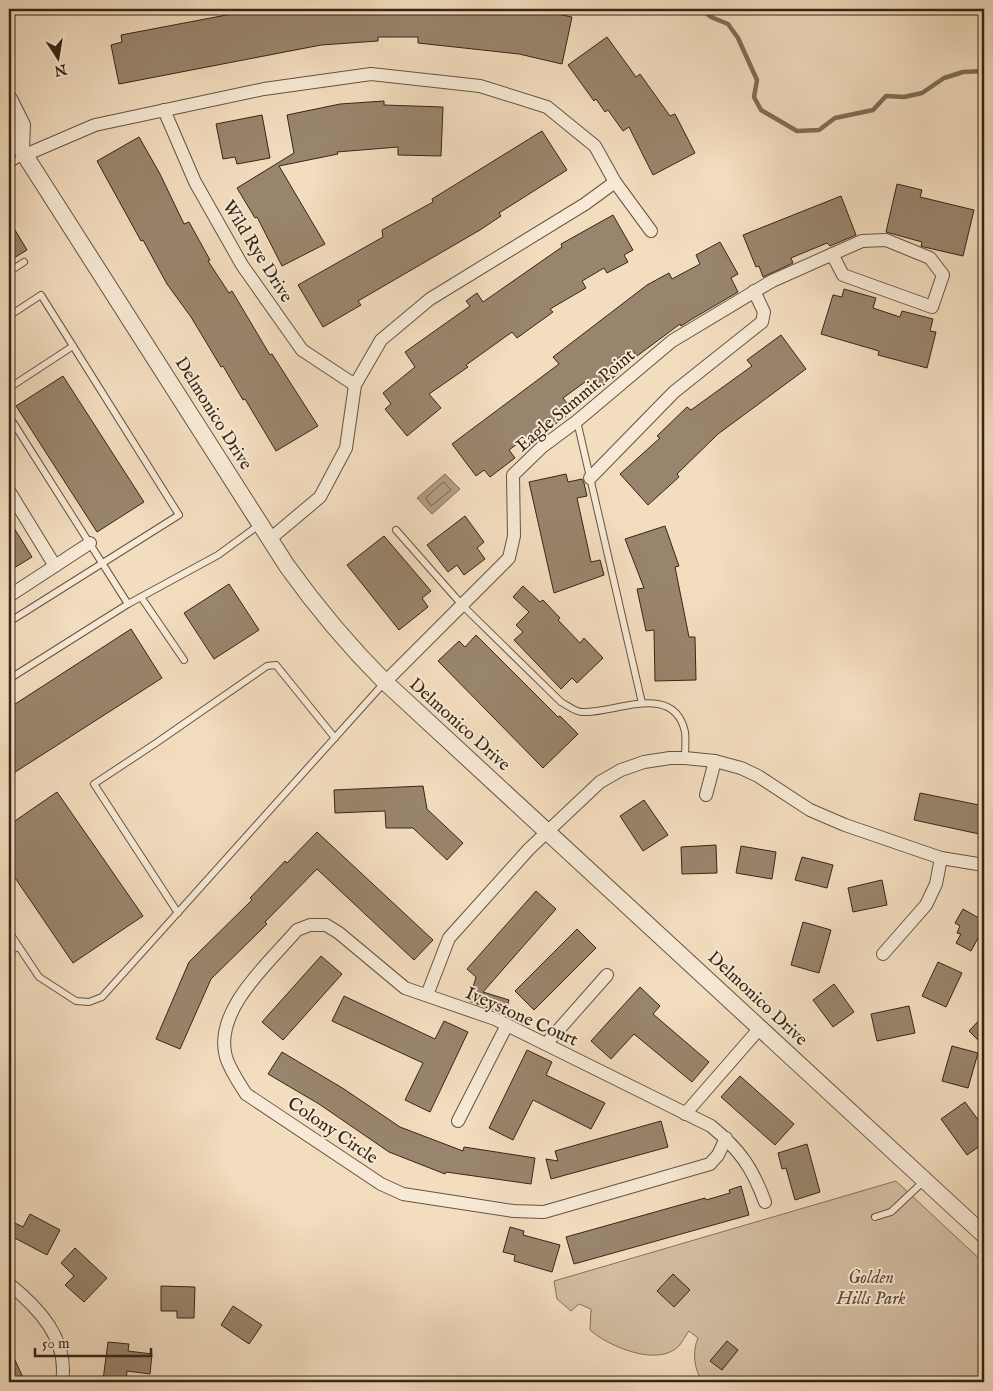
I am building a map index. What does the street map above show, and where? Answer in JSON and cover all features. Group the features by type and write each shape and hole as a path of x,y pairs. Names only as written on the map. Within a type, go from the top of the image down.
{"street":[{"path":"9,99 22,125 18,149 95,125 264,88 371,74 480,86 547,107 595,146 616,182 651,231"},
{"name":"Wild Rye Drive","path":"164,110 195,182 242,265 302,350 355,385"},
{"name":"Delmonico Drive","path":"18,149 260,524 319,611 385,682 926,1179 984,1235"},
{"path":"270,539 320,497 346,448 355,385 381,340 430,299 585,204 616,182"},
{"name":"Eagle Summit Point","path":"385,682 509,558 514,536 513,475 542,446 577,421 672,341 772,280 832,254 862,241 886,240 930,258 943,275 932,307 843,275 832,254"},
{"path":"590,478 674,392 762,322 764,312 754,291"},
{"path":"9,491 55,566"},
{"path":"9,596 90,543"},
{"path":"427,995 449,938 529,849 600,782 621,770 644,762 670,758 714,761 758,776 810,810 845,825 941,858 984,866"},
{"path":"706,795 714,761"},
{"path":"882,954 926,906 936,884 941,858"},
{"name":"Colony Circle","path":"427,995 405,988 390,978 339,933 326,926 310,925 297,930 239,996 229,1019 224,1039 226,1056 235,1077 246,1094 381,1184 403,1194 520,1212 544,1212 710,1164 718,1155 726,1138"},
{"path":"546,1044 607,975"},
{"name":"Iveystone Court","path":"427,995 508,1025 711,1126 726,1138 745,1159 755,1174 765,1202"},
{"path":"458,1121 508,1025"},
{"path":"685,1114 760,1028"},
{"path":"9,1284 27,1298 44,1318 56,1338 63,1356 62,1382"}],"lane":[{"path":"9,165 18,149"},
{"path":"9,272 24,262"},
{"path":"9,316 41,295 179,514 9,622"},
{"path":"9,388 74,346"},
{"path":"9,416 128,604"},
{"path":"577,421 642,702"},
{"path":"9,679 128,604 218,555 260,524"},
{"path":"396,530 463,606 562,702 580,713 642,702 663,705 678,714 685,732 685,758"},
{"path":"141,597 184,660"},
{"path":"178,913 94,784 267,666 276,665 335,738"},
{"path":"9,932 39,977 76,1001 89,1002 102,997 385,682"},
{"path":"9,951 18,947"},
{"path":"875,1217 891,1212 926,1179"}],"green space":[{"name":"Golden Hills Park","path":"896,1181 984,1263 984,1382 703,1382 695,1361 695,1349 698,1338 689,1331 678,1347 669,1353 645,1355 632,1352 608,1342 590,1330 591,1309 579,1304 571,1311 557,1299 554,1281"}],"water":[{"path":"445,474 460,489 432,514 417,498"}],"building":[{"path":"258,9 531,9 572,17 562,64 519,54 418,43 418,37 378,37 378,41 321,45 119,84 111,45 122,42 121,35"},
{"path":"607,37 636,77 640,74 670,116 675,114 695,153 653,175 629,127 623,131 608,110 605,112 596,99 594,101 568,65"},
{"path":"384,101 384,105 443,107 441,156 398,155 398,147 337,152 338,154 279,166 325,244 282,266 257,217 255,218 237,188 294,153 287,115 340,104"},
{"path":"262,115 270,158 237,164 235,157 223,159 216,124"},
{"path":"542,131 567,170 499,213 501,216 480,230 358,301 361,305 323,327 298,285 383,237 382,230 433,202 432,199"},
{"path":"139,137 160,174 184,224 189,222 210,260 208,261 229,293 232,291 270,355 272,354 318,426 276,451 245,399 243,400 191,317 167,284 97,161"},
{"path":"897,184 922,190 920,197 974,210 963,256 924,247 921,246 922,242 886,232"},
{"path":"841,196 856,235 830,246 827,243 791,258 793,263 763,277 759,266 756,267 743,235"},
{"path":"613,215 633,250 624,255 628,262 607,273 604,268 582,281 586,288 550,309 553,312 517,338 512,332 466,365 468,367 429,394 441,408 407,436 385,409 391,404 383,393 415,367 405,352 470,306 466,301 477,293 483,302 562,247 561,244"},
{"path":"9,220 27,250 9,261"},
{"path":"720,242 738,274 731,278 738,292 681,326 680,324 637,356 631,349 612,363 619,373 593,393 585,382 563,398 573,411 542,434 538,428 509,450 515,458 490,477 484,470 476,476 452,444 559,364 553,357 647,285 669,273 672,279 700,264 696,255"},
{"path":"844,289 876,298 873,308 900,317 902,311 933,319 930,331 936,332 927,368 878,355 879,351 821,334 833,295 842,297"},
{"path":"781,335 806,369 718,434 677,474 679,477 648,505 620,474 660,438 657,436 687,407 691,410 752,366 747,360"},
{"path":"63,376 144,502 97,532 16,406"},
{"path":"566,474 568,482 582,479 584,483 587,496 577,498 591,562 600,560 604,575 554,593 529,482"},
{"path":"465,516 484,542 477,548 485,559 464,575 457,565 448,572 427,545"},
{"path":"9,520 32,557 9,571"},
{"path":"665,526 679,566 675,567 689,637 695,637 696,680 655,681 654,630 646,631 637,589 644,588 625,539"},
{"path":"384,536 431,591 422,598 428,607 399,630 347,565"},
{"path":"229,584 259,630 214,659 184,613"},
{"path":"523,586 540,602 543,600 560,618 558,620 580,643 584,638 603,658 577,683 572,678 561,689 514,640 523,632 516,625 529,612 513,597"},
{"path":"131,629 162,678 9,776 9,708"},
{"path":"476,635 558,717 560,716 578,734 543,768 438,661 459,641 465,647"},
{"path":"423,786 427,809 463,843 447,860 413,828 386,828 385,811 335,813 334,790"},
{"path":"57,792 143,916 73,963 9,869 9,825"},
{"path":"920,793 984,806 984,835 914,820"},
{"path":"644,800 668,835 643,851 620,816"},
{"path":"317,832 433,940 414,960 317,869 265,922 267,924 211,979 180,1049 156,1039 189,962 252,900 250,898 285,861 287,863"},
{"path":"716,845 717,873 682,874 681,847"},
{"path":"741,846 776,852 772,879 736,873"},
{"path":"802,857 833,865 827,888 795,880"},
{"path":"882,880 887,905 853,912 848,888"},
{"path":"536,891 556,909 483,992 509,1000 505,1014 469,1001 476,977 467,969"},
{"path":"963,909 984,921 984,927 971,951 956,943 961,934 957,933 960,926 955,923"},
{"path":"803,922 831,930 819,973 791,965"},
{"path":"577,929 596,948 534,1010 515,991"},
{"path":"321,956 342,974 283,1040 262,1022"},
{"path":"938,962 962,973 946,1007 922,996"},
{"path":"834,984 854,1012 833,1027 813,1000"},
{"path":"640,987 660,1006 653,1014 709,1062 692,1082 634,1034 611,1059 591,1041"},
{"path":"344,996 435,1039 444,1021 468,1032 430,1112 405,1100 423,1063 332,1021"},
{"path":"909,1006 915,1033 877,1041 871,1014"},
{"path":"984,1015 984,1046 969,1031"},
{"path":"952,1046 978,1053 968,1088 942,1081"},
{"path":"527,1050 552,1062 546,1075 605,1103 591,1129 533,1100 513,1140 489,1128"},
{"path":"282,1052 344,1089 400,1127 463,1151 464,1147 535,1158 531,1184 446,1172 445,1174 389,1152 319,1104 268,1074"},
{"path":"740,1076 794,1124 775,1145 721,1097"},
{"path":"965,1102 984,1128 984,1143 967,1155 941,1119"},
{"path":"661,1121 668,1147 551,1179 546,1159 558,1161 555,1151"},
{"path":"807,1144 820,1192 795,1200 786,1168 782,1169 778,1153"},
{"path":"741,1186 749,1215 574,1264 566,1237 705,1198 706,1200 730,1193 729,1190"},
{"path":"30,1214 60,1230 47,1255 9,1235 9,1220 23,1227"},
{"path":"510,1227 524,1231 523,1235 560,1245 552,1272 514,1261 515,1255 503,1252"},
{"path":"75,1248 107,1278 84,1302 65,1285 74,1276 61,1263"},
{"path":"673,1274 690,1290 674,1307 657,1291"},
{"path":"161,1286 195,1287 194,1318 177,1318 177,1311 161,1311"},
{"path":"233,1306 262,1325 249,1344 221,1325"},
{"path":"727,1341 738,1350 722,1370 710,1361"},
{"path":"108,1342 129,1344 128,1351 152,1354 150,1374 127,1371 126,1382 103,1380"},
{"path":"9,1347 25,1382 9,1382"}],"waterway":[{"path":"701,9 711,17 728,24 738,38 757,80 754,97 761,110 797,131 819,130 835,118 873,110 886,96 904,97 922,93 944,78 963,72 984,71"}]}
